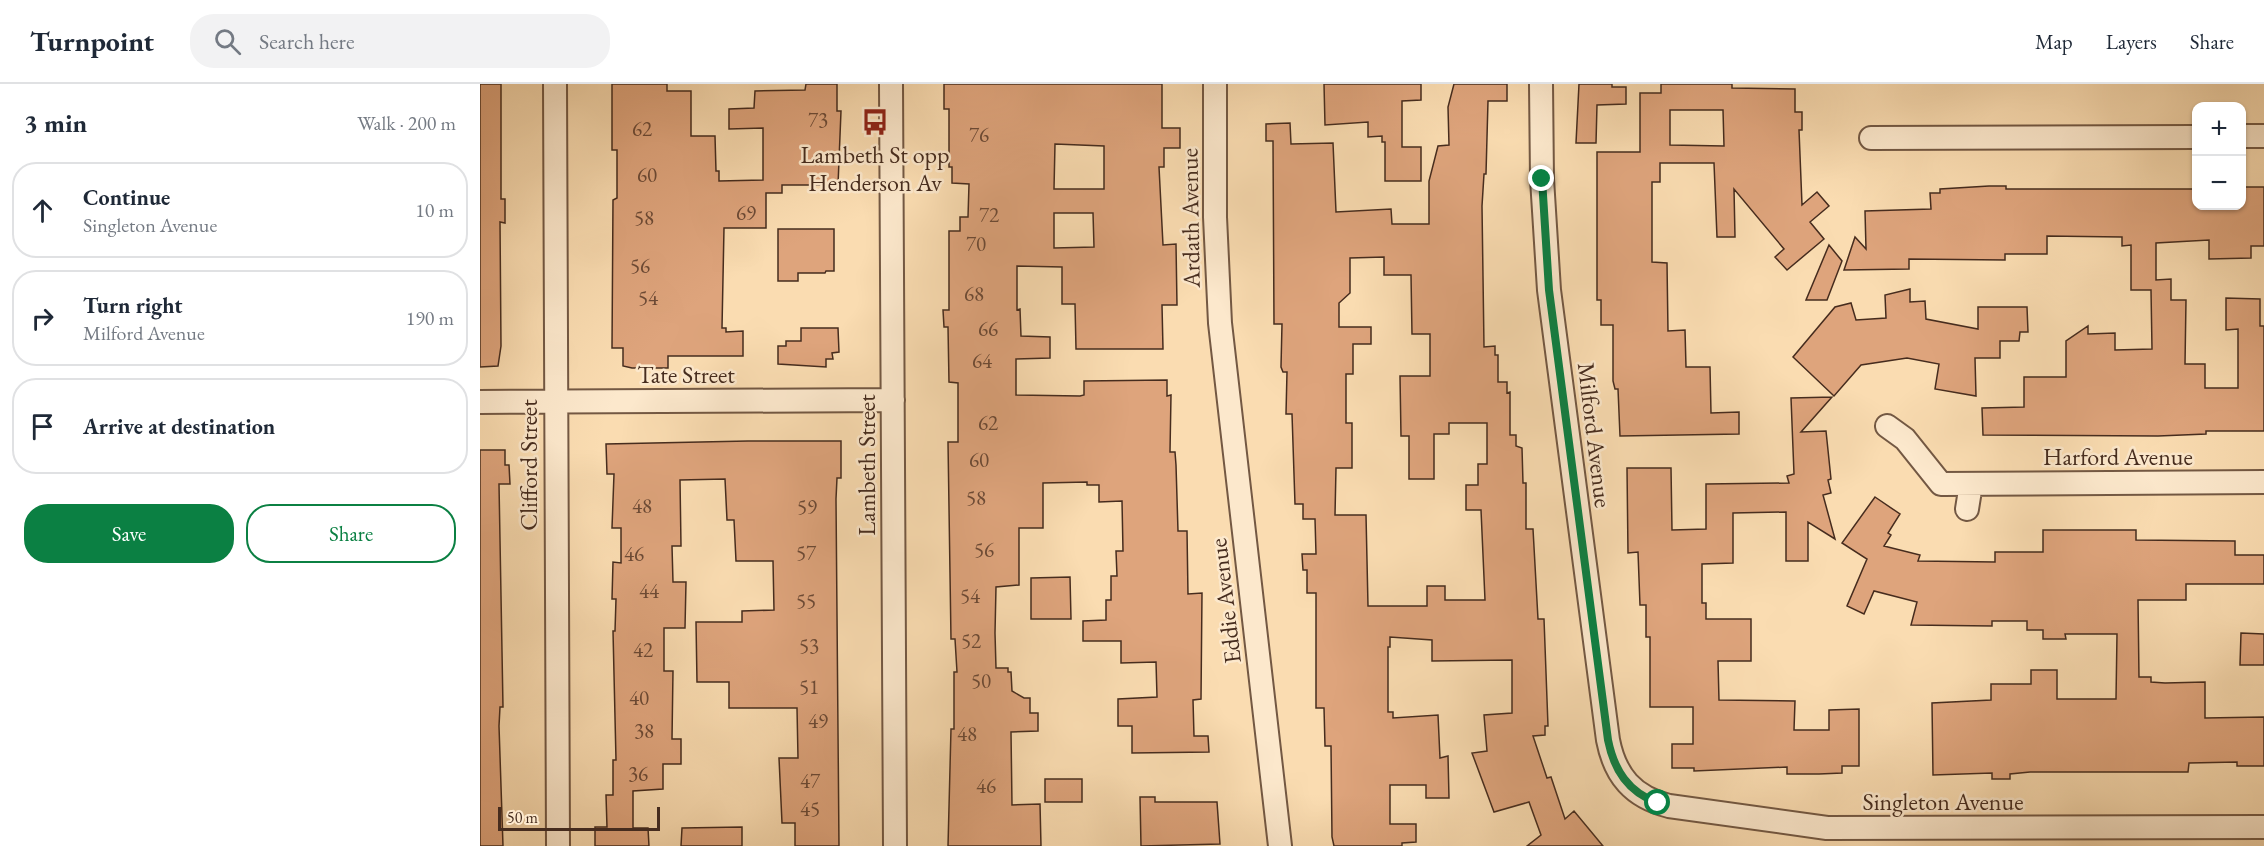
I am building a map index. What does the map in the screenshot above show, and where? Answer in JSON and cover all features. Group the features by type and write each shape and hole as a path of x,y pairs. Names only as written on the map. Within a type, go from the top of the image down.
{"street":[{"name":"Clifford Street","path":"555,84 558,846"},
{"name":"Lambeth Street","path":"891,84 895,846"},
{"name":"Ardath Avenue","path":"1215,84 1216,258 1223,350"},
{"name":"Milford Avenue","path":"1541,84 1542,179 1549,290 1608,740 1617,770 1629,786"},
{"path":"1871,138 2192,136"},
{"path":"2246,136 2264,136"},
{"name":"Eddie Avenue","path":"1223,350 1280,846"},
{"name":"Tate Street","path":"480,402 893,400"},
{"name":"Harford Avenue","path":"1887,426 1905,439 1941,484 2264,482"},
{"path":"1967,509 1971,484"},
{"name":"Singleton Avenue","path":"1629,786 1650,800 1670,806 1826,837 2264,826"}],"building":[{"path":"480,84 501,84 501,199 505,199 505,223 500,222 501,346 498,366 480,367"},
{"path":"612,84 667,84 667,91 691,91 691,136 715,136 716,171 719,171 719,181 763,180 763,128 729,129 729,109 754,108 755,91 805,90 806,84 837,84 837,111 841,111 838,185 782,185 782,193 766,193 766,228 724,228 722,328 726,328 726,332 743,331 743,356 668,356 668,368 632,368 623,366 623,348 612,348 613,200 617,198 617,150 612,150"},
{"path":"944,84 1162,84 1162,128 1180,128 1180,148 1164,148 1164,167 1159,167 1163,245 1176,244 1177,305 1162,305 1163,349 1076,349 1075,304 1062,304 1062,267 1017,266 1017,310 1020,309 1021,336 1050,337 1050,358 1016,359 1016,395 1080,396 1084,395 1084,381 1167,380 1167,396 1171,395 1170,452 1175,452 1178,531 1187,531 1188,594 1202,593 1201,699 1193,700 1194,736 1208,736 1209,752 1132,753 1132,726 1118,726 1118,699 1157,697 1156,662 1121,663 1121,641 1083,641 1083,621 1106,620 1106,600 1111,600 1111,576 1117,576 1116,551 1123,551 1122,501 1099,502 1099,485 1087,485 1087,482 1043,483 1043,528 1019,528 1019,585 996,587 995,633 996,668 1008,668 1008,672 1011,672 1012,691 1024,698 1030,698 1030,713 1038,713 1038,731 1011,732 1012,805 1040,804 1041,846 948,846 951,729 954,729 954,672 957,672 955,639 951,639 948,442 958,442 958,383 949,382 948,327 944,327 943,310 949,310 949,231 960,231 960,217 968,217 969,184 952,183 952,167 949,167 949,109 944,109","holes":["1055,144 1104,146 1104,189 1054,189","1054,213 1093,213 1094,247 1054,248"]},
{"path":"1324,84 1421,84 1421,100 1402,101 1402,147 1421,147 1421,181 1385,181 1385,142 1382,142 1382,136 1368,137 1368,122 1325,125"},
{"path":"1454,84 1507,84 1507,101 1488,101 1486,174 1484,174 1482,206 1484,347 1495,346 1495,355 1498,355 1498,382 1507,382 1507,393 1510,392 1510,435 1516,435 1516,446 1522,448 1523,483 1526,483 1526,529 1533,529 1538,619 1544,619 1548,726 1545,726 1545,735 1533,736 1547,778 1551,777 1565,819 1574,811 1603,846 1527,846 1541,835 1529,802 1494,812 1472,753 1487,751 1484,715 1512,713 1512,660 1432,661 1432,640 1390,637 1388,712 1393,712 1393,718 1438,715 1440,758 1448,756 1449,798 1426,798 1426,785 1390,785 1390,824 1416,824 1416,842 1402,843 1402,846 1334,846 1332,837 1331,746 1325,746 1324,708 1316,708 1316,593 1307,593 1307,570 1303,570 1302,554 1316,554 1315,519 1303,519 1303,504 1295,504 1292,414 1286,414 1287,372 1283,372 1281,367 1282,324 1274,324 1273,141 1266,141 1266,124 1290,123 1291,144 1333,143 1336,212 1391,209 1392,224 1429,224 1429,181 1438,146 1449,145 1448,107","holes":["1384,257 1384,275 1411,275 1412,334 1430,334 1430,376 1400,376 1401,436 1409,436 1409,479 1434,479 1434,434 1449,434 1449,423 1487,423 1487,464 1478,464 1478,485 1466,485 1466,510 1481,510 1485,600 1445,600 1445,586 1427,586 1427,606 1368,606 1366,515 1335,515 1336,468 1352,468 1352,423 1346,423 1346,374 1353,374 1353,344 1371,344 1371,327 1339,327 1339,303 1350,293 1350,258"]},
{"path":"1579,84 1612,84 1612,87 1626,87 1626,104 1597,105 1596,143 1576,143"},
{"path":"1661,84 1732,84 1732,88 1795,89 1795,112 1802,112 1802,130 1799,130 1802,205 1817,192 1829,206 1810,222 1824,239 1787,270 1775,257 1784,249 1734,189 1735,237 1717,237 1714,163 1660,163 1660,182 1652,182 1652,262 1667,263 1668,331 1685,330 1686,367 1710,367 1711,413 1739,412 1739,434 1620,436 1618,389 1615,389 1613,381 1613,325 1601,325 1601,300 1597,300 1597,152 1640,152 1640,93 1661,93","holes":["1670,110 1723,110 1724,146 1670,145"]},
{"path":"2006,186 2006,189 2192,189 2192,210 2246,210 2246,187 2264,187 2264,246 2251,246 2251,258 2209,259 2209,240 2156,243 2156,280 2171,279 2171,300 2186,300 2185,364 2205,364 2205,388 2238,388 2238,329 2226,330 2226,298 2260,299 2260,326 2264,326 2264,431 2206,431 2206,434 2158,436 1983,435 1982,408 2024,407 2024,377 2066,377 2066,341 2088,326 2088,334 2115,333 2115,350 2152,349 2151,290 2131,290 2131,245 2122,246 2122,237 2047,236 2047,254 2005,254 2005,260 1909,259 1909,269 1844,270 1855,237 1866,249 1865,211 1931,209 1930,193 1940,193 1940,189"},
{"path":"778,229 834,229 834,271 798,273 798,281 778,281"},
{"path":"1829,245 1842,261 1827,300 1806,300"},
{"path":"1910,289 1910,302 1925,301 1926,319 1978,329 1978,307 2027,307 2028,332 2020,332 2019,341 2000,341 2000,358 1975,358 1976,396 1935,389 1939,364 1907,358 1861,365 1834,396 1793,357 1835,307 1851,303 1856,320 1886,318 1885,295"},
{"path":"801,328 838,328 839,352 832,353 833,359 826,359 826,367 778,364 778,346 786,346 786,341 801,341"},
{"path":"1832,397 1801,432 1826,431 1831,479 1828,480 1831,493 1823,495 1835,539 1808,522 1808,561 1786,561 1786,512 1733,513 1733,563 1702,564 1702,603 1706,603 1706,619 1751,619 1751,661 1718,661 1719,700 1795,701 1794,730 1829,730 1829,710 1859,709 1859,766 1842,766 1842,773 1819,774 1787,774 1787,767 1694,771 1694,768 1672,768 1672,744 1693,744 1693,707 1650,707 1650,637 1646,637 1646,605 1640,605 1638,552 1628,553 1627,468 1671,468 1672,530 1706,529 1706,484 1789,483 1787,476 1794,474 1791,398"},
{"path":"841,441 841,478 837,478 836,499 839,846 795,846 795,823 782,823 779,758 798,758 797,708 729,708 729,682 697,682 696,622 742,622 742,611 774,610 773,561 736,561 734,520 727,520 725,479 680,480 681,546 672,546 673,582 686,582 685,628 664,628 664,671 673,671 672,739 681,739 681,764 663,764 663,789 633,791 633,828 648,828 649,846 595,846 595,827 607,827 606,795 613,795 613,760 616,760 613,631 615,631 616,599 612,599 613,562 621,563 621,528 612,528 614,474 607,474 606,444"},
{"path":"480,450 505,450 505,465 509,465 510,484 499,484 503,707 500,707 499,726 503,846 480,846"},
{"path":"1875,497 1900,514 1888,533 1891,535 1884,546 1920,555 1918,561 1995,562 1995,552 2043,552 2043,530 2136,530 2136,540 2235,541 2235,555 2264,555 2264,584 2186,584 2186,600 2138,600 2139,677 2151,677 2151,682 2205,682 2205,718 2264,717 2264,766 2237,766 2237,762 2189,763 2188,772 2030,772 2010,774 2010,779 1992,779 1992,773 1933,775 1932,703 1991,700 1991,684 2031,684 2031,670 2057,670 2057,699 2116,699 2117,634 2065,634 2066,639 2043,639 2043,630 2027,630 2027,621 1992,621 1992,626 1911,625 1917,602 1874,591 1864,614 1847,606 1867,559 1842,543"},
{"path":"1070,577 1071,619 1031,619 1031,578"},
{"path":"2241,633 2264,634 2264,665 2240,665"},
{"path":"1045,779 1082,779 1082,802 1045,802"},
{"path":"1140,797 1155,797 1155,802 1217,802 1220,844 1141,846"},
{"path":"742,827 742,846 681,846 682,828"}],"place":[{"name":"Lambeth St opp Henderson Av","path":"875,122"}],"route":[{"path":"1542,179 1549,290 1608,740 1612,761 1629,786 1658,803"}]}
